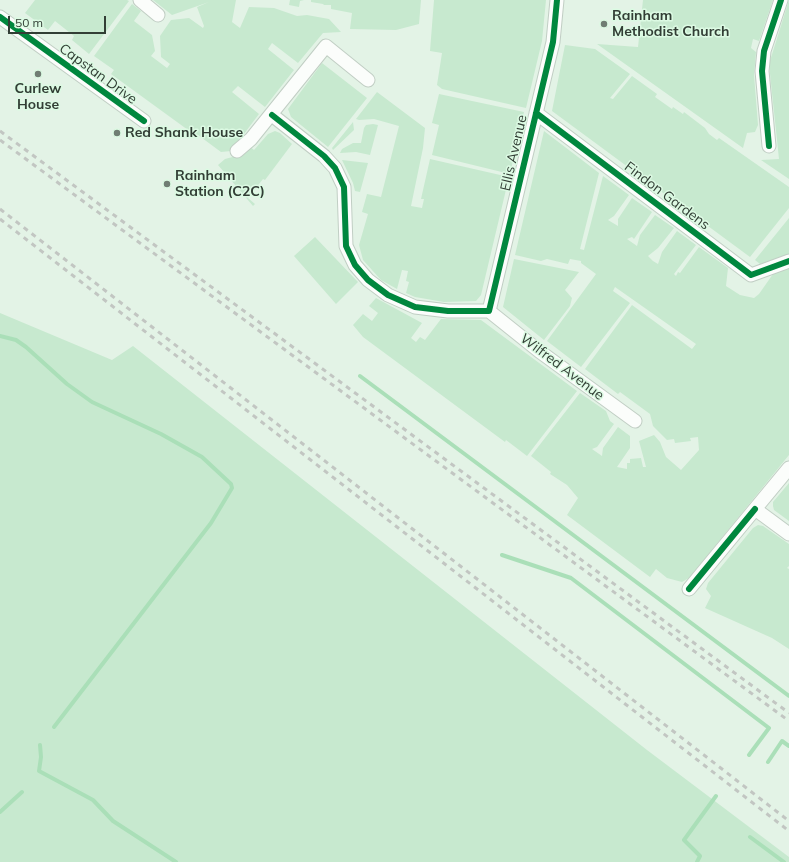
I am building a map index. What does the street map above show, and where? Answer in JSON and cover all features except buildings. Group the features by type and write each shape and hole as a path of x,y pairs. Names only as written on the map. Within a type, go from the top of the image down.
{"street":[{"path":"140,0 158,15"},
{"name":"Ellis Avenue","path":"489,311 552,42 558,0"},
{"path":"769,146 762,71 764,51 781,0"},
{"name":"Capstan Drive","path":"0,17 144,122"},
{"path":"237,151 251,139 272,115 326,46 368,80"},
{"name":"Findon Gardens","path":"536,113 751,275 789,261"},
{"path":"272,115 324,156 335,168 344,187 346,246 355,265 368,280 388,295 415,307 448,311 489,311"},
{"name":"Wilfred Avenue","path":"489,311 538,351 635,421"},
{"path":"689,589 789,468"},
{"path":"755,509 789,534"}],"green space":[{"path":"35,0 129,1 89,54 72,40 74,36 55,21 48,30 25,13"},
{"path":"153,0 236,0 232,22 240,28 249,7 274,8 297,16 307,15 329,19 341,32 323,33 298,63 272,43 268,49 294,70 265,107 238,86 232,92 259,114 231,151 221,152 198,135 195,138 188,130 111,74 114,70 94,56 132,4 141,11 134,21 152,35 155,51 151,56 167,68 170,64 161,57 160,36 171,20 189,18 203,28 204,26 197,7 209,2 172,15"},
{"path":"290,0 304,0 300,1 299,7 289,5"},
{"path":"311,0 421,0 419,24 396,30 350,29 352,13 331,9 331,5 311,2"},
{"path":"434,0 546,0 542,41 526,108 442,89 437,85 442,53 430,51"},
{"path":"643,0 773,0 759,41 753,39 751,48 756,52 754,75 758,125 755,132 747,133 743,148 597,44 638,47"},
{"path":"789,0 789,179 761,160 779,159 769,64"},
{"path":"565,45 595,49 630,74 610,98 613,99 632,76 657,94 655,97 672,109 673,107 683,114 684,112 705,128 709,134 717,140 719,138 789,187 789,208 750,257 552,111"},
{"path":"322,63 367,98 328,147 291,117 288,109"},
{"path":"377,92 425,128 423,148 411,206 422,208 424,199 421,199 430,159 509,177 481,295 476,301 444,302 415,297 406,293 409,282 406,281 408,271 402,270 397,289 381,280 363,260 359,245 368,214 362,212 367,194 381,197 399,126 374,119 356,119"},
{"path":"439,94 524,112 510,174 432,155 439,125 432,123"},
{"path":"353,122 354,130 333,150 332,148"},
{"path":"366,125 378,125 370,155 356,152 340,153 342,149 353,143 361,143 364,128"},
{"path":"275,131 280,133 292,144 265,180 263,179 248,198 255,204 253,206 218,165 225,159 240,155 249,146 254,150 268,134"},
{"path":"544,131 599,173 580,249 584,250 603,176 629,195 614,216 608,220 618,226 618,219 632,198 652,212 634,239 632,237 627,239 637,246 640,235 655,215 674,228 658,248 648,256 653,261 658,264 662,252 677,231 696,245 674,274 676,276 678,272 680,273 699,247 728,268 726,286 740,295 754,298 759,294 773,274 789,268 789,455 689,578 682,582 667,578 656,569 650,577 567,515 578,498 567,485 550,474 551,472 531,456 580,393 606,411 610,421 614,424 597,447 592,449 602,456 603,448 618,427 630,436 630,448 617,467 627,469 627,463 630,463 630,459 641,458 643,467 646,467 639,441 654,435 660,442 666,457 681,470 699,450 698,437 690,438 691,441 675,443 674,439 667,440 653,426 650,414 620,392 618,394 585,369 632,305 692,349 696,344 615,287 613,291 630,303 581,367 547,341 596,274 581,263 581,261 570,259 568,264 547,259 541,261 515,255"},
{"path":"342,160 368,163 360,192 355,191 353,183"},
{"path":"789,218 789,255 760,264 755,260"},
{"path":"315,237 358,282 336,304 294,256"},
{"path":"514,259 579,272 565,290 572,298 570,306 544,340 503,307"},
{"path":"376,298 422,323 411,338 416,342 420,337 425,340 441,319 481,320 577,391 527,456 506,440 505,442 363,337 353,325 363,314 372,321 378,313 369,306"},
{"path":"0,313 112,360 133,346 647,750 789,857 789,862 0,862"},
{"path":"789,483 789,521 774,510 773,502"},
{"path":"758,525 763,526 789,544 789,566 787,568 789,569 789,649 772,638 705,608 711,596 706,589 708,583 753,528"}],"waterway":[{"path":"0,336 16,340 26,347 67,384 92,402 161,434 202,457 231,484 232,488 211,523 54,727"},
{"path":"360,376 789,696"},
{"path":"502,555 571,578 769,728 749,755"},
{"path":"768,762 782,741 789,746"},
{"path":"40,745 41,757 39,771 93,800 113,821 176,862"},
{"path":"0,812 22,792"},
{"path":"697,862 700,856 684,840 716,796"},
{"path":"750,837 784,862"}],"railway":[{"path":"0,131 789,713"},
{"path":"0,140 789,721"},
{"path":"0,209 789,821"},
{"path":"0,219 789,831"}],"cycle path":[{"path":"272,115 324,156 335,168 344,187 346,246 355,265 368,280 388,295 415,307 448,311 489,311 553,42 557,0"},
{"path":"769,146 762,71 764,51 781,0"},
{"path":"0,17 144,121"},
{"path":"536,113 751,275 789,261"},
{"path":"689,589 755,509"}],"place":[{"name":"Rainham Methodist Church","path":"604,24"},
{"name":"Curlew House","path":"38,74"},
{"name":"Red Shank House","path":"117,133"},
{"name":"Rainham Station (C2C)","path":"167,184"}]}
